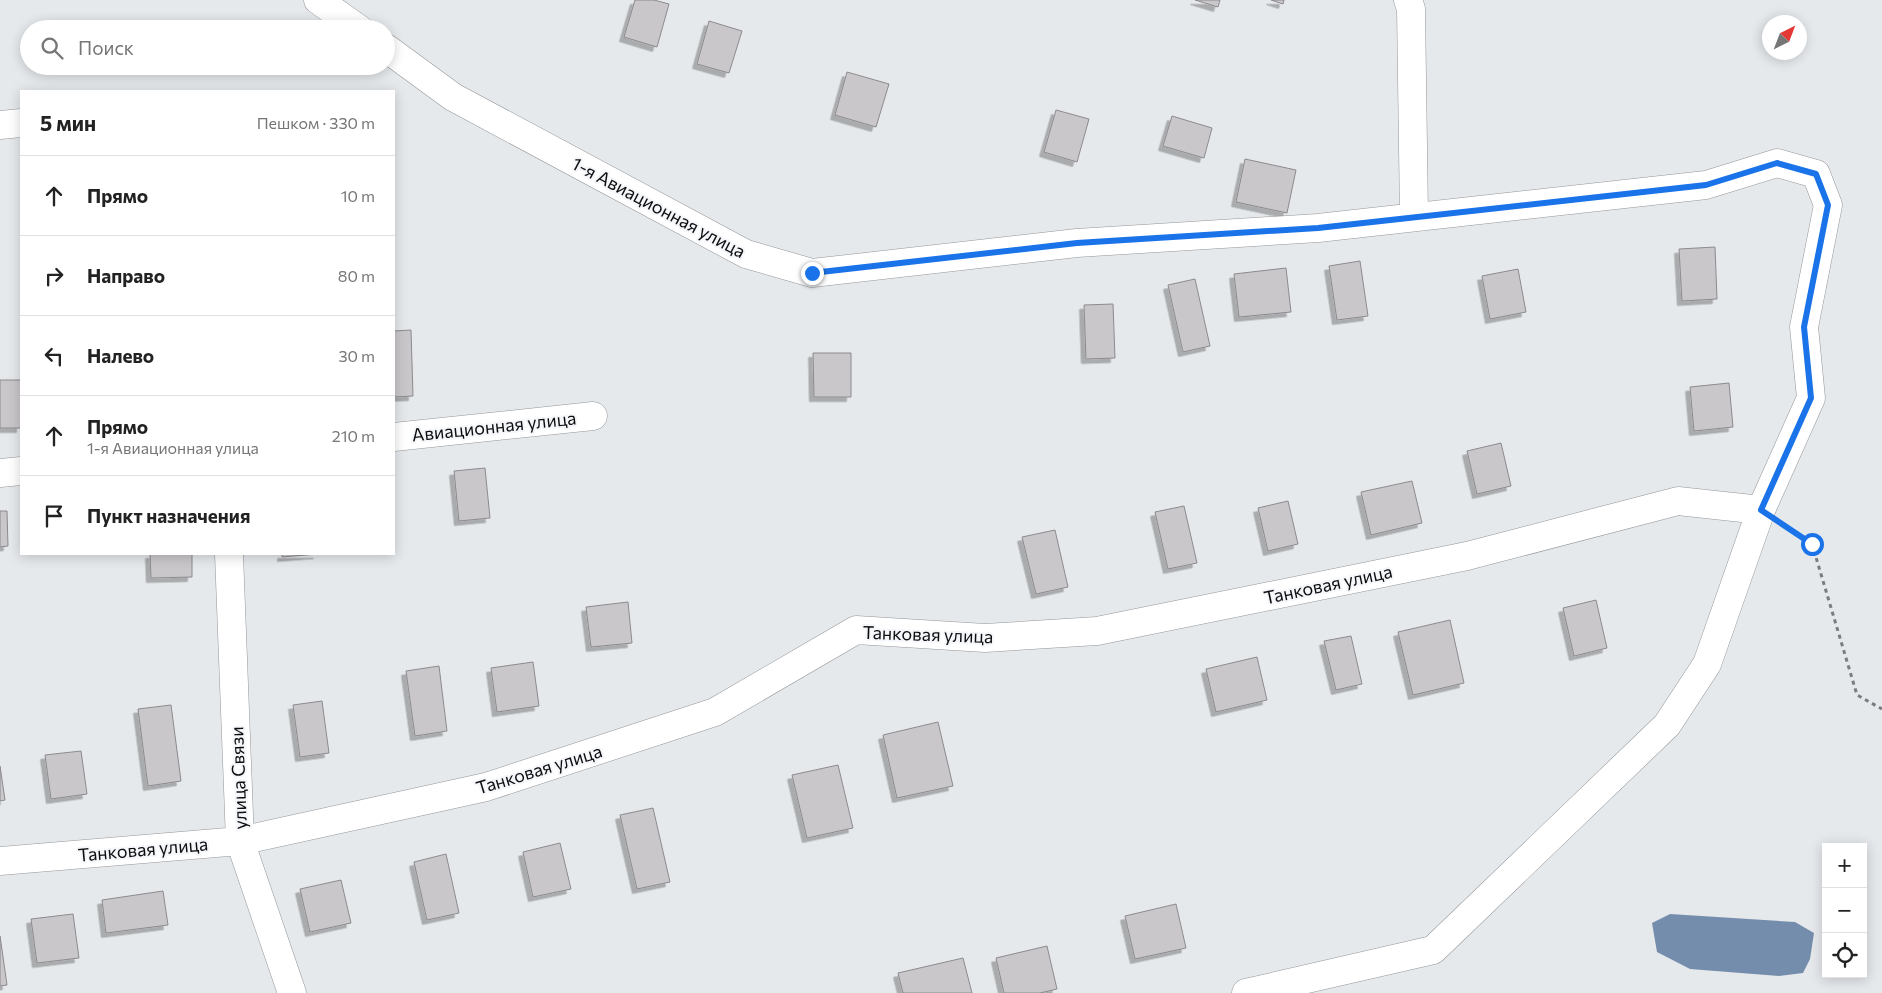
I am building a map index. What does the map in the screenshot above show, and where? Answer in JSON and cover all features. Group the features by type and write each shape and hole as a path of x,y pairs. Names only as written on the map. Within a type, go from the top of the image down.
{"street":[{"path":"318,0 346,20"},
{"path":"1408,0 1410,10 1414,217"},
{"name":"1-я Авиационная улица","path":"395,55 452,97 746,254 812,273 1077,243 1318,228 1706,185 1777,163 1816,174 1828,205 1804,327 1811,398 1761,510"},
{"path":"0,125 20,123"},
{"name":"Авиационная улица","path":"395,437 594,416"},
{"path":"0,473 20,471"},
{"name":"Танковая улица","path":"0,861 240,841 486,788 715,712 856,630 985,638 1097,632 1467,556 1678,501 1761,510"},
{"path":"1246,993 1433,950 1667,725 1707,664 1761,510"},
{"name":"улица Связи","path":"229,555 240,841 292,993"}],"path":[{"path":"1761,510 1812,544 1857,695 1882,709"}],"water":[{"path":"1670,914 1795,922 1814,933 1810,959 1803,973 1779,976 1690,969 1657,952 1652,923"}],"building":[{"path":"635,0 654,0 669,4 657,47 624,37"},
{"path":"1195,0 1220,0 1218,7"},
{"path":"1271,0 1284,0 1283,4"},
{"path":"709,21 742,31 729,73 697,64"},
{"path":"847,72 889,84 876,127 835,115"},
{"path":"1056,110 1089,119 1077,162 1044,152"},
{"path":"1172,116 1212,128 1204,158 1163,146"},
{"path":"1245,159 1296,170 1287,213 1236,202"},
{"path":"1715,247 1717,299 1682,301 1679,249"},
{"path":"1360,261 1368,316 1337,320 1329,266"},
{"path":"1286,268 1291,312 1239,317 1234,274"},
{"path":"1518,269 1526,312 1490,319 1482,276"},
{"path":"1195,279 1210,346 1183,352 1168,285"},
{"path":"1113,304 1115,358 1086,359 1084,305"},
{"path":"411,330 413,396 395,397 395,331"},
{"path":"813,353 851,353 851,397 814,397"},
{"path":"0,380 20,380 20,428 0,428"},
{"path":"1729,383 1733,427 1694,431 1690,387"},
{"path":"1501,443 1511,486 1477,494 1467,451"},
{"path":"485,468 490,518 459,521 454,471"},
{"path":"1412,481 1422,523 1371,535 1361,492"},
{"path":"1288,501 1298,544 1268,551 1258,508"},
{"path":"1184,506 1197,563 1168,569 1155,512"},
{"path":"0,511 7,511 8,546 0,547"},
{"path":"1055,530 1068,587 1036,594 1022,537"},
{"path":"150,555 192,555 192,577 151,578"},
{"path":"282,555 306,555 282,557"},
{"path":"1596,600 1607,648 1574,656 1563,608"},
{"path":"628,602 632,643 591,647 586,607"},
{"path":"1450,620 1464,683 1413,695 1398,632"},
{"path":"1351,636 1362,684 1336,690 1324,641"},
{"path":"1257,657 1267,700 1216,712 1206,669"},
{"path":"533,662 539,706 497,712 491,668"},
{"path":"439,666 447,731 415,736 406,671"},
{"path":"322,701 329,753 300,757 293,705"},
{"path":"171,705 181,781 148,786 138,709"},
{"path":"938,722 953,786 897,798 883,735"},
{"path":"81,751 87,794 51,799 45,755"},
{"path":"838,765 853,828 807,838 792,775"},
{"path":"0,766 5,800 0,801"},
{"path":"653,808 670,882 637,889 620,815"},
{"path":"560,843 571,889 533,897 523,852"},
{"path":"446,854 459,913 427,920 414,862"},
{"path":"341,880 351,923 310,932 300,889"},
{"path":"163,891 168,925 106,933 102,900"},
{"path":"1176,904 1186,948 1135,959 1125,916"},
{"path":"73,914 79,958 37,963 31,919"},
{"path":"0,936 7,985 0,986"},
{"path":"1047,946 1057,989 1040,993 1004,993 996,958"},
{"path":"963,958 972,993 903,993 898,973"}],"route":[{"path":"812,273 1077,243 1318,228 1706,185 1777,163 1816,174 1828,205 1804,327 1811,398 1761,510 1812,544"}]}
